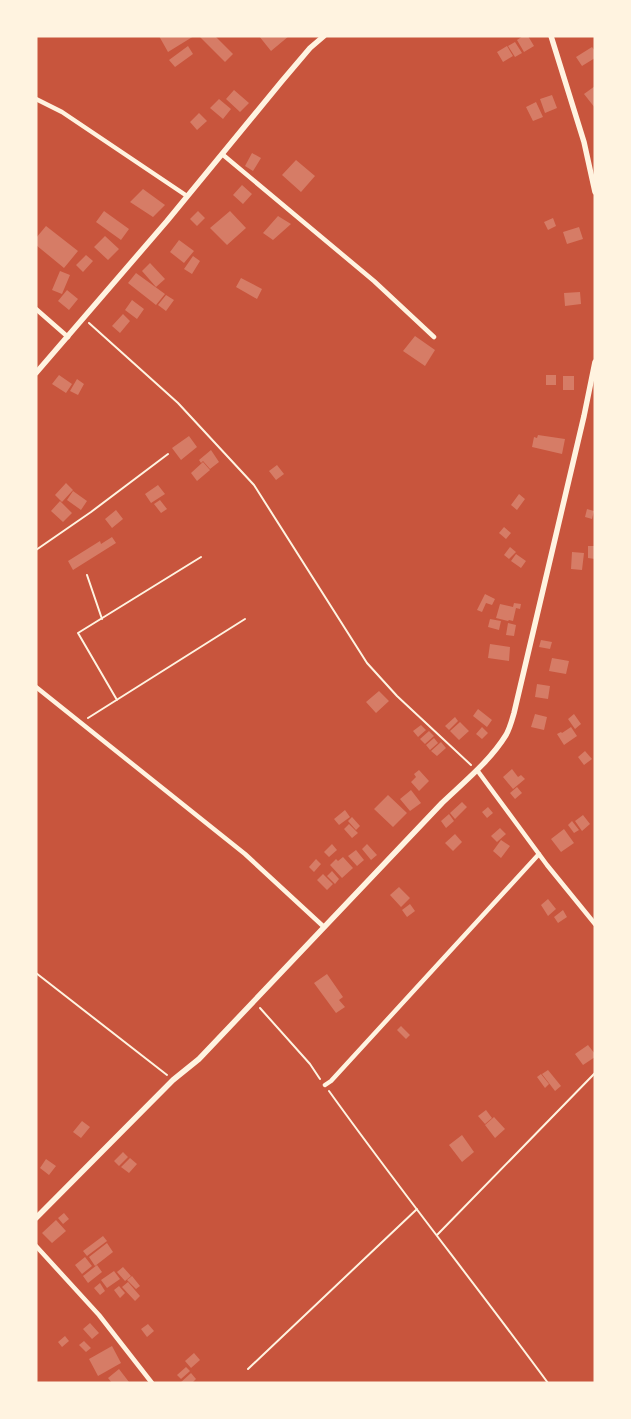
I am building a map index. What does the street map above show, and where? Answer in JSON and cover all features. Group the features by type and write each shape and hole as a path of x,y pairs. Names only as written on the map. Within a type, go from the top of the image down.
{"street":[{"path":"36,374 310,48 324,36"},
{"path":"551,36 584,142 595,192"},
{"path":"36,98 62,112 187,196"},
{"path":"222,154 374,282 434,337"},
{"path":"36,309 68,337"},
{"path":"36,1218 173,1080 199,1059 502,741 514,713 595,362"},
{"path":"36,687 245,854 324,928"},
{"path":"476,770 539,854 595,924"},
{"path":"325,1085 338,1074 539,854"},
{"path":"36,1246 99,1315 152,1383"}],"path":[{"path":"84,318 178,402 254,485 367,662 396,696 476,770"},
{"path":"36,550 91,512 168,454"},
{"path":"117,700 78,633 201,557"},
{"path":"86,575 102,619"},
{"path":"82,722 245,619"},
{"path":"36,973 173,1080"},
{"path":"254,1002 310,1064 388,1172 476,1285 548,1383"},
{"path":"437,1235 595,1073"},
{"path":"248,1369 417,1209"}],"building":[{"path":"159,36 194,36 168,52"},
{"path":"199,36 215,36 233,54 225,62"},
{"path":"259,36 289,36 271,51"},
{"path":"523,36 528,36 534,46 524,52 517,40"},
{"path":"515,42 522,53 515,57 508,46"},
{"path":"188,46 193,54 175,67 169,60"},
{"path":"507,46 513,56 503,62 497,52"},
{"path":"592,47 595,51 595,58 582,66 576,57"},
{"path":"595,86 595,108 584,94"},
{"path":"234,90 249,103 240,112 226,99"},
{"path":"552,95 557,108 545,113 540,99"},
{"path":"219,99 231,109 223,119 210,108"},
{"path":"536,102 543,117 533,121 526,107"},
{"path":"199,113 207,121 197,130 190,122"},
{"path":"252,153 261,158 253,171 245,166"},
{"path":"296,160 315,176 301,192 282,175"},
{"path":"242,185 252,194 243,204 233,195"},
{"path":"143,189 165,205 153,217 130,202"},
{"path":"104,211 129,229 121,240 96,222"},
{"path":"198,211 205,218 197,226 190,219"},
{"path":"230,211 246,228 227,245 210,228"},
{"path":"278,216 291,224 273,240 263,233"},
{"path":"553,218 556,226 548,230 544,222"},
{"path":"46,226 78,251 64,268 36,245 36,238"},
{"path":"579,227 583,239 567,244 563,232"},
{"path":"105,236 119,249 108,260 94,247"},
{"path":"179,240 194,251 184,263 170,252"},
{"path":"86,255 93,261 83,272 76,265"},
{"path":"193,256 200,261 192,274 184,269"},
{"path":"150,263 165,279 156,287 142,271"},
{"path":"60,271 70,275 62,294 52,290"},
{"path":"136,273 165,294 156,305 128,283"},
{"path":"241,278 262,289 257,299 236,287"},
{"path":"67,290 78,299 69,310 58,301"},
{"path":"580,292 581,304 565,306 564,293"},
{"path":"166,295 174,300 166,311 158,305"},
{"path":"132,300 144,309 137,319 125,310"},
{"path":"123,314 130,321 120,333 112,326"},
{"path":"415,336 435,350 425,366 403,351"},
{"path":"59,375 72,384 66,393 52,384"},
{"path":"546,375 556,375 556,385 546,385"},
{"path":"563,376 574,376 574,390 563,390"},
{"path":"77,379 84,384 78,395 70,391"},
{"path":"538,435 565,439 562,454 532,447 534,437 537,438"},
{"path":"189,436 197,447 181,460 172,448"},
{"path":"211,450 219,462 210,469 203,461 201,463 199,460"},
{"path":"203,462 210,470 197,481 191,473"},
{"path":"277,465 284,474 276,480 269,471"},
{"path":"66,483 73,490 62,502 55,495"},
{"path":"158,485 165,494 151,503 145,494"},
{"path":"73,491 87,501 81,510 67,500"},
{"path":"519,494 525,499 517,510 511,505"},
{"path":"160,500 167,509 161,513 154,504"},
{"path":"60,501 72,513 63,522 51,511"},
{"path":"587,509 594,511 592,519 585,517"},
{"path":"116,510 123,519 112,528 105,519"},
{"path":"504,527 511,533 506,539 499,533"},
{"path":"112,537 116,543 73,570 68,561 100,541 101,544"},
{"path":"588,546 595,546 595,559 588,558"},
{"path":"510,547 516,552 509,559 504,555"},
{"path":"572,552 584,553 582,570 571,569"},
{"path":"516,554 526,561 521,568 511,561"},
{"path":"485,594 495,599 492,605 486,603 482,612 477,610"},
{"path":"514,603 521,604 520,609 516,608 513,621 496,618 500,604 513,607"},
{"path":"490,619 501,621 499,630 488,627"},
{"path":"508,623 516,625 514,636 506,635"},
{"path":"541,640 552,642 550,649 539,647"},
{"path":"490,644 510,647 509,661 488,658"},
{"path":"552,658 569,661 566,674 549,671"},
{"path":"537,684 550,686 548,699 535,697"},
{"path":"379,691 389,701 376,713 366,702"},
{"path":"478,709 492,720 487,727 473,716"},
{"path":"535,714 547,717 544,730 531,727"},
{"path":"574,714 581,724 575,729 568,719"},
{"path":"455,717 458,721 449,730 445,726"},
{"path":"460,722 469,731 459,740 450,731"},
{"path":"421,725 426,730 418,737 413,731"},
{"path":"482,727 488,733 482,739 476,734"},
{"path":"571,727 577,736 564,745 557,734"},
{"path":"429,731 434,736 425,744 420,739"},
{"path":"434,738 438,743 430,750 426,745"},
{"path":"441,742 446,748 437,756 431,751"},
{"path":"585,751 592,759 584,765 578,757"},
{"path":"512,769 518,777 521,775 525,779 513,789 503,777"},
{"path":"419,770 429,781 419,791 411,782 416,777 414,774"},
{"path":"517,787 522,793 515,799 510,793"},
{"path":"411,790 421,803 410,811 400,799"},
{"path":"388,795 407,813 393,827 374,809"},
{"path":"462,802 467,807 455,819 450,813"},
{"path":"488,807 493,813 487,818 482,812"},
{"path":"345,810 350,817 339,825 334,819"},
{"path":"449,814 454,821 446,828 441,821"},
{"path":"583,815 590,824 582,831 575,821"},
{"path":"352,817 360,826 356,830 348,821"},
{"path":"572,821 579,830 574,833 568,825"},
{"path":"349,824 358,833 352,838 344,829"},
{"path":"500,828 506,834 497,842 491,836"},
{"path":"564,829 574,843 561,852 551,839"},
{"path":"455,834 462,842 453,851 445,843"},
{"path":"501,840 510,846 501,858 493,851"},
{"path":"332,844 337,850 329,857 324,852"},
{"path":"367,844 377,855 371,860 362,849"},
{"path":"356,850 364,860 357,866 348,856"},
{"path":"343,857 353,868 342,878 330,865 336,859 338,861"},
{"path":"316,859 321,864 314,872 309,867"},
{"path":"332,871 339,879 335,884 327,876"},
{"path":"323,874 333,884 327,890 317,880"},
{"path":"399,887 410,898 401,907 390,895"},
{"path":"548,899 556,909 548,916 541,905"},
{"path":"410,904 415,911 407,917 402,910"},
{"path":"563,910 567,917 558,923 554,917"},
{"path":"327,974 343,997 339,1000 345,1007 336,1013 314,983"},
{"path":"401,1026 410,1035 406,1039 397,1030"},
{"path":"588,1045 595,1054 595,1057 583,1065 575,1054"},
{"path":"548,1070 561,1086 555,1091 542,1074"},
{"path":"541,1074 549,1084 545,1088 537,1077"},
{"path":"486,1110 492,1118 485,1124 478,1116"},
{"path":"494,1117 505,1129 495,1138 485,1125"},
{"path":"82,1121 90,1127 81,1138 73,1132"},
{"path":"462,1135 474,1152 462,1162 449,1145"},
{"path":"123,1152 128,1157 119,1166 114,1161"},
{"path":"130,1158 137,1164 129,1173 121,1167"},
{"path":"46,1159 56,1166 49,1175 40,1168"},
{"path":"64,1213 69,1219 63,1224 58,1218"},
{"path":"56,1220 66,1231 52,1243 42,1233"},
{"path":"103,1236 107,1241 87,1256 83,1251"},
{"path":"107,1243 113,1252 95,1266 89,1257"},
{"path":"85,1257 92,1266 82,1274 75,1265"},
{"path":"97,1265 102,1272 88,1283 83,1276"},
{"path":"123,1267 131,1276 125,1281 117,1272"},
{"path":"114,1271 120,1279 107,1288 101,1280"},
{"path":"132,1276 140,1286 136,1289 127,1280"},
{"path":"128,1282 140,1296 135,1301 122,1287"},
{"path":"100,1283 105,1291 100,1295 94,1288"},
{"path":"119,1286 125,1293 120,1298 114,1290"},
{"path":"90,1323 99,1333 92,1339 83,1329"},
{"path":"148,1324 154,1331 147,1337 141,1329"},
{"path":"65,1336 69,1341 62,1347 58,1342"},
{"path":"84,1341 91,1348 86,1352 79,1345"},
{"path":"112,1346 121,1363 98,1376 89,1359"},
{"path":"194,1353 200,1360 191,1368 185,1361"},
{"path":"186,1367 190,1371 181,1379 177,1375"},
{"path":"119,1369 128,1383 112,1383 108,1378"},
{"path":"191,1373 196,1379 192,1383 180,1383"}]}
